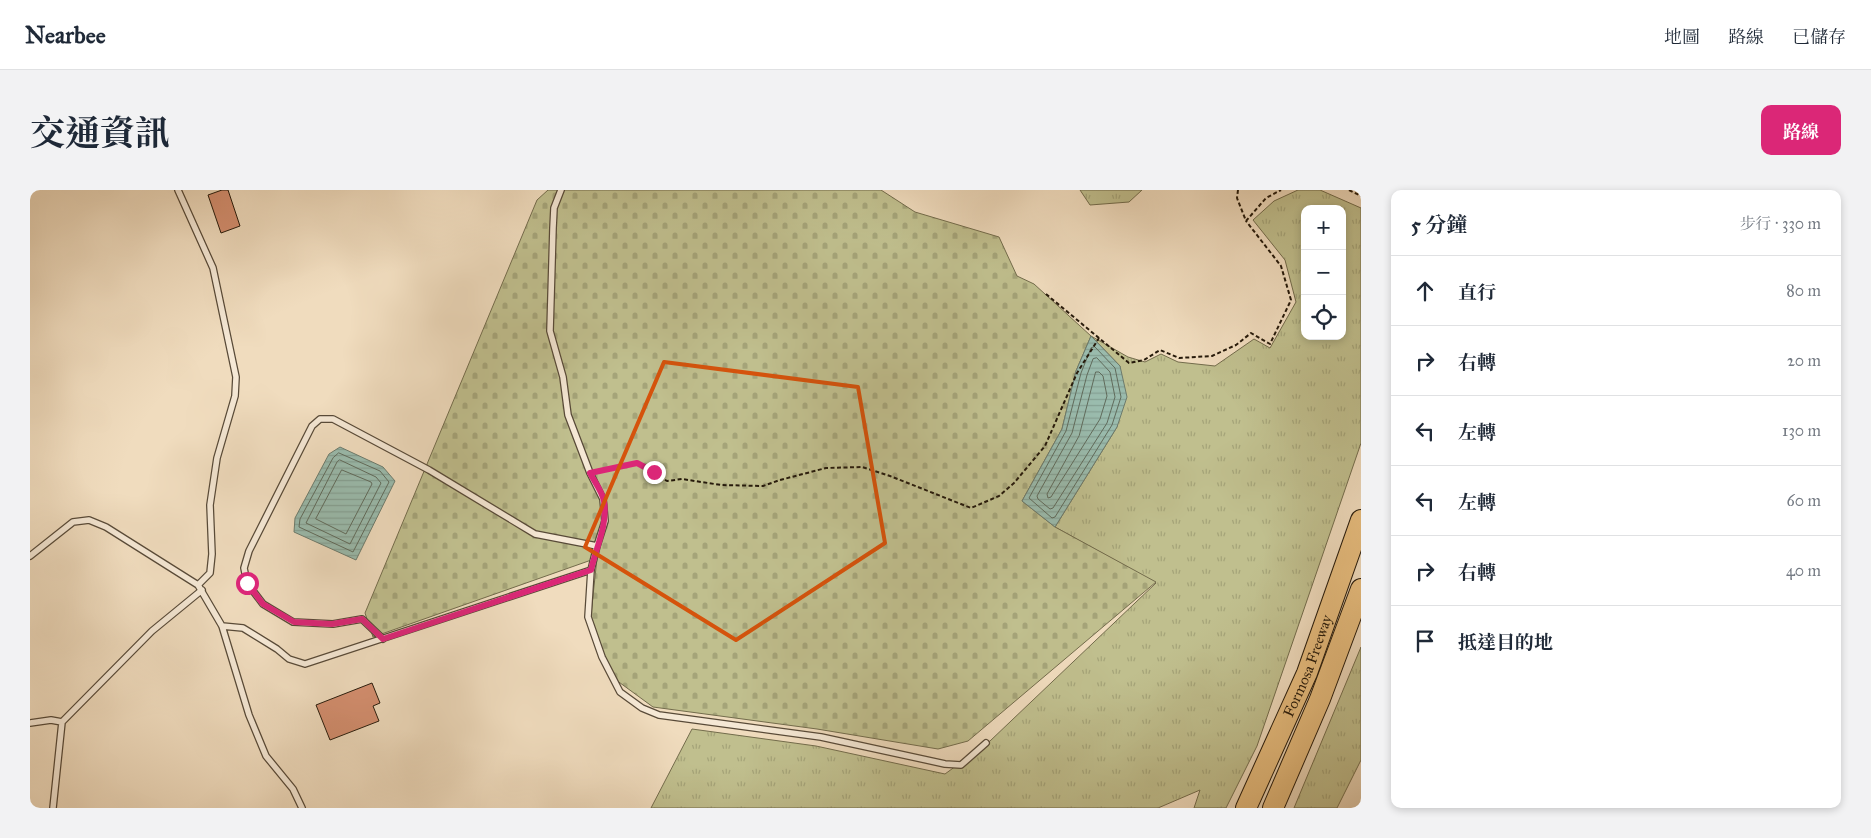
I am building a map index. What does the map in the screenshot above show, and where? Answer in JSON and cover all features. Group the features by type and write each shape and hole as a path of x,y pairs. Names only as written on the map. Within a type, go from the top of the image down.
{"highway":[{"name":"Formosa Freeway","path":"1246,808 1307,673 1361,520"},
{"name":"Formosa Freeway","path":"1273,808 1320,699 1361,589"}],"lane":[{"path":"53,808 62,722 152,631 200,588 210,573 212,554 210,505 217,458 235,396 236,377 213,268 178,190"},
{"path":"561,190 554,208 550,331 563,377 568,415 590,473 603,499 605,521 591,570 588,617 602,657 620,692 642,708 659,715 821,737 945,764 961,764 986,743"},
{"path":"383,639 362,619 332,624 294,622 263,604 247,583 244,568 249,551 312,426 320,419 333,419 429,470 535,534 597,546"},
{"path":"30,556 74,522 89,520 106,527 200,588 222,626 249,715 266,756 293,789 302,808"},
{"path":"222,626 243,628 290,659 305,664 591,570"},
{"path":"30,723 51,720 62,722"}],"path":[{"path":"1046,294 1129,363 1144,360 1160,350 1179,358 1212,356 1236,345 1251,333 1270,344 1291,300 1281,266 1246,220 1237,198 1238,190"},
{"path":"1246,220 1266,198 1282,190"},
{"path":"1349,190 1361,196"},
{"path":"590,473 637,463 667,481 682,479 721,485 763,486 826,468 862,467 971,508 999,496 1041,452 1065,404 1077,373 1099,338"}],"highlighted area":[{"path":"664,362 858,387 885,543 736,640 585,547"}],"green space":[{"path":"548,190 881,190 915,212 999,237 1017,276 1034,284 1091,336 1076,371 1062,429 1022,501 1055,527 1156,582 968,741 938,749 817,729 653,707 612,677 590,624 597,558 373,637 365,613 537,200"},
{"path":"1080,190 1142,190 1129,202 1090,205"},
{"path":"1298,190 1320,190 1361,208 1361,443 1257,746 1226,808 1194,808 1200,790 1158,808 651,808 692,729 816,746 945,774 990,741 1156,583 1055,527 1117,427 1120,366 1091,336 1128,357 1145,362 1161,354 1178,362 1215,366 1254,339 1270,348 1296,302 1285,260 1253,220 1274,201"},
{"path":"1361,647 1361,760 1337,808 1294,808"}],"water":[{"path":"1091,336 1120,366 1127,397 1117,427 1055,527 1022,501 1062,429 1076,371"},
{"path":"340,447 383,467 395,481 356,560 294,532 295,518 329,454"}],"building":[{"path":"228,190 240,226 221,233 208,195"},
{"path":"372,683 380,703 373,706 379,721 330,740 316,705"}],"route":[{"path":"247,583 263,604 294,622 332,624 362,619 383,639 591,570 605,521 603,499 590,473 637,463 654,472"}]}
